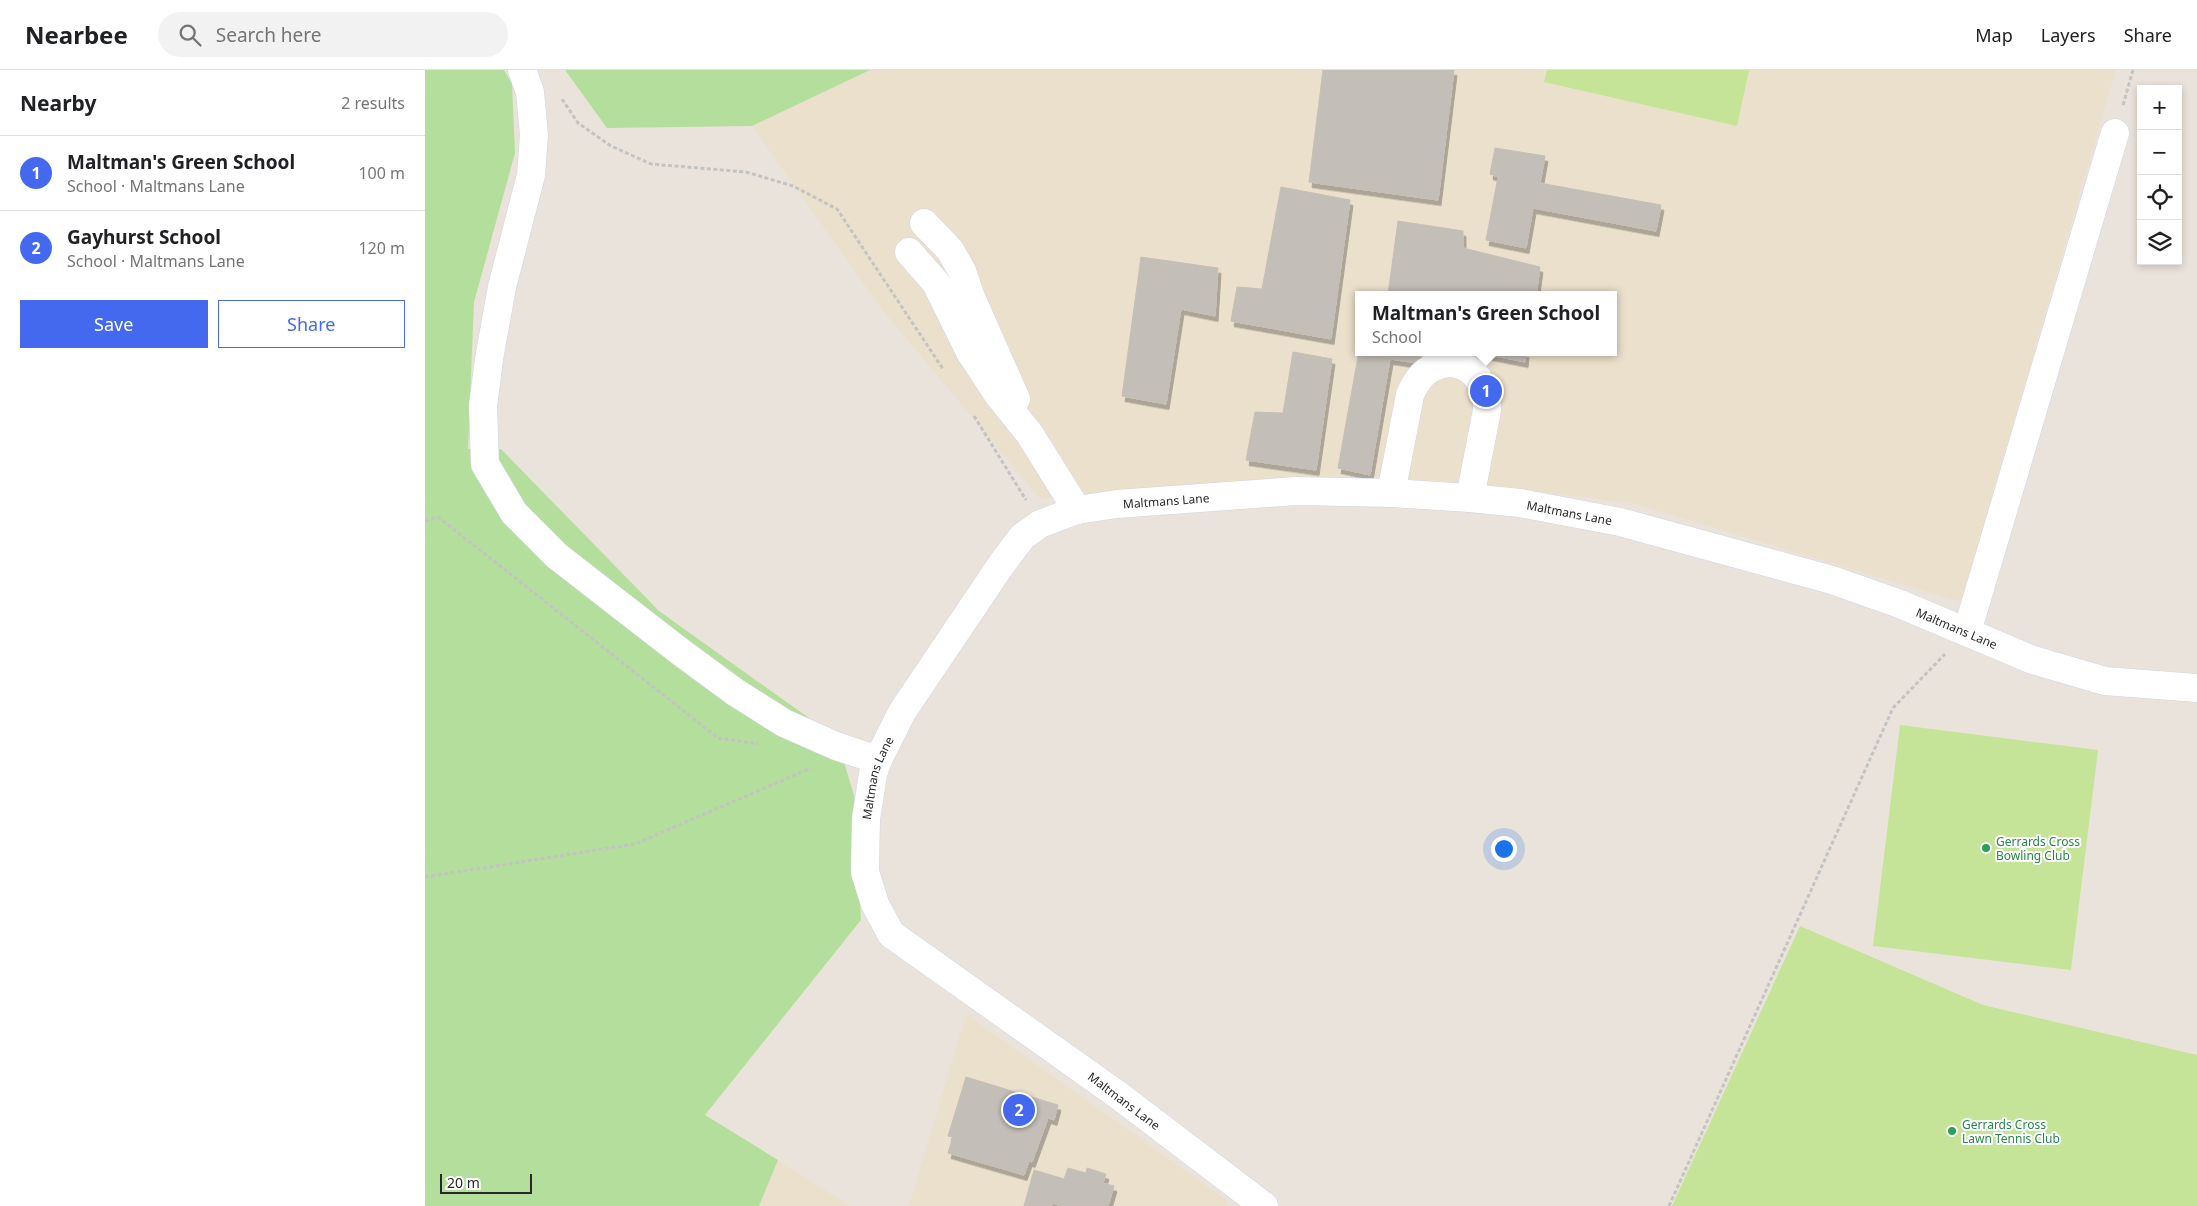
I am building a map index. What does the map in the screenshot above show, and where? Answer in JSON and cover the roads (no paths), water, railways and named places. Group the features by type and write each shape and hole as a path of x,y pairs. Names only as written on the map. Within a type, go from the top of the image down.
{"street":[{"path":"522,70 530,92 534,135 531,175 502,287 489,359 483,406 485,464 514,513 557,556 678,650 735,692 784,723 837,746 878,760"},
{"path":"1967,632 2115,133"},
{"path":"924,222 950,250 962,271 970,295 1011,386 1029,433"},
{"path":"909,252 936,283 970,352 999,396 1029,433 1077,510"},
{"path":"1391,493 1410,395 1415,382 1424,372 1436,365 1449,363 1463,366 1475,373 1483,383 1487,396 1487,410 1470,498"},
{"name":"Maltmans Lane","path":"1264,1206 1110,1089 891,934 875,904 865,872 865,819 873,774 878,760 902,712 1001,564 1021,537 1040,524 1077,510 1117,504 1296,491 1391,493 1520,503 1620,522 1832,580 1900,604 2033,660 2105,680 2197,688"}],"place":[{"name":"Maltman's Green School","path":"1486,391"},
{"name":"Gerrards Cross Bowling Club","path":"1986,848"},
{"name":"Gayhurst School","path":"1019,1110"},
{"name":"Gerrards Cross Lawn Tennis Club","path":"1952,1131"}]}
